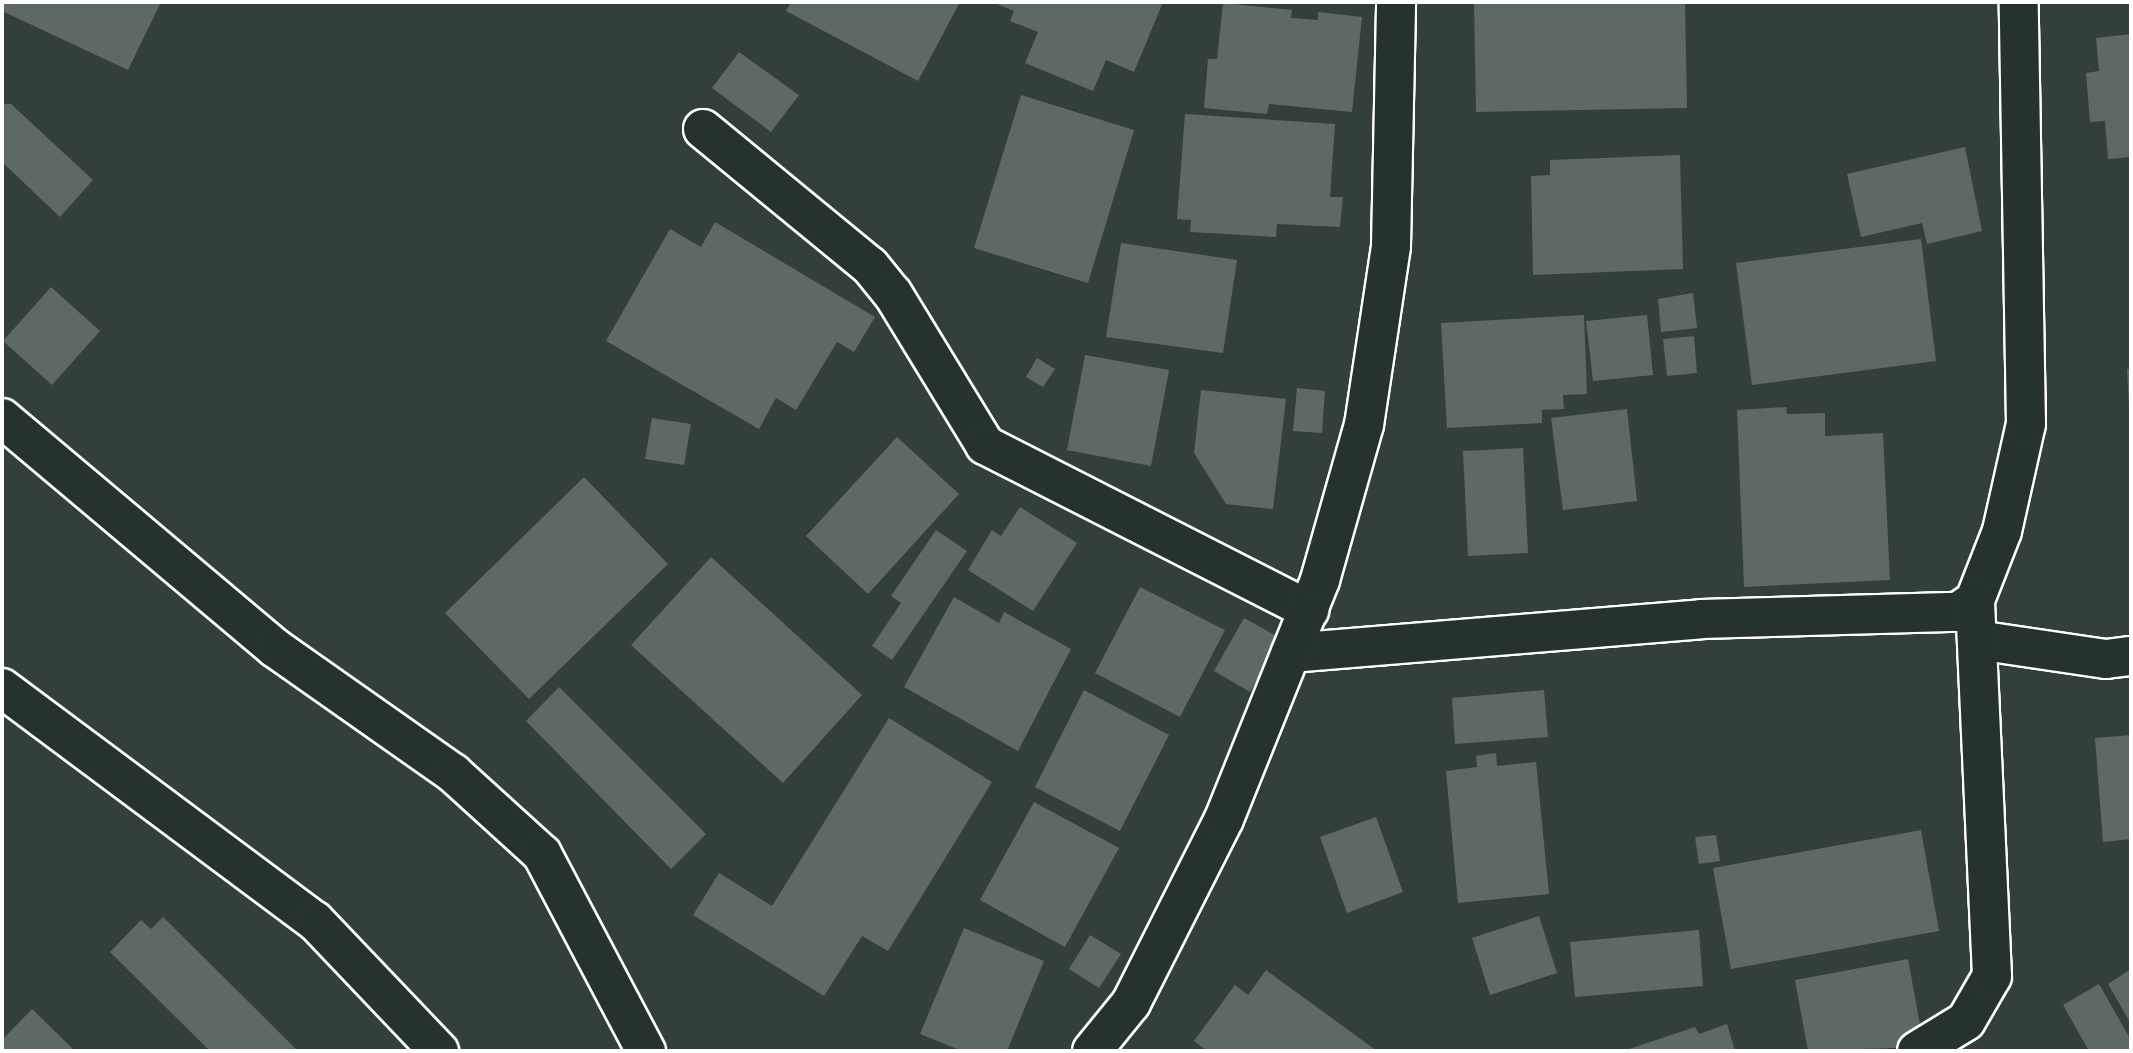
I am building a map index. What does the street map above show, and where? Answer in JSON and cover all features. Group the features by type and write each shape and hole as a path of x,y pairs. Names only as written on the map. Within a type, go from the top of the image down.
{"street":[{"path":"1093,1051 1131,1003 1224,819 1309,610 1364,425 1391,246 1396,2"},
{"path":"1917,1051 1966,1021 1992,976 1975,600 2002,531 2026,424 2019,2"},
{"path":"703,129 870,266 893,294 985,445 1309,610"},
{"path":"2,418 275,648 453,773 542,854 646,1051"},
{"path":"1291,653 1701,619 1958,612 1975,600"},
{"path":"1977,640 2106,659 2131,656"},
{"path":"2,688 314,921 439,1051"}],"building":[{"path":"2,2 161,2 128,70 2,11"},
{"path":"791,2 960,2 918,81 786,11"},
{"path":"992,2 1163,2 1134,72 1106,60 1093,91 1025,63 1038,32 1010,21 1014,11"},
{"path":"1685,2 1687,108 1476,112 1474,3"},
{"path":"1223,3 1292,10 1291,18 1318,20 1318,12 1362,17 1352,112 1269,104 1267,114 1204,108 1208,59 1217,59"},
{"path":"2131,34 2131,157 2108,159 2105,121 2090,122 2086,73 2099,71 2096,38"},
{"path":"739,52 799,95 771,132 712,88"},
{"path":"1021,95 1134,130 1088,283 974,248"},
{"path":"2,104 11,104 93,180 60,217 2,162"},
{"path":"1185,114 1335,124 1330,197 1343,197 1340,227 1277,224 1276,237 1190,232 1191,220 1177,219"},
{"path":"1965,147 1982,231 1927,244 1922,223 1861,237 1847,174"},
{"path":"1680,155 1683,269 1533,275 1531,176 1550,175 1550,160"},
{"path":"715,222 875,317 854,352 837,342 796,410 776,398 759,429 606,341 670,229 701,247"},
{"path":"1921,239 1936,361 1752,385 1736,263"},
{"path":"1121,243 1237,260 1223,353 1106,337"},
{"path":"51,287 100,331 52,385 3,341"},
{"path":"1693,293 1697,328 1661,332 1658,299"},
{"path":"1584,315 1587,394 1563,395 1564,409 1542,410 1542,423 1447,428 1441,323"},
{"path":"1647,315 1653,375 1593,381 1586,321"},
{"path":"1694,336 1697,373 1667,376 1663,339"},
{"path":"1085,355 1169,370 1151,466 1067,450"},
{"path":"1037,358 1055,369 1043,387 1026,377"},
{"path":"2127,369 2131,369 2131,407 2129,407"},
{"path":"1297,388 1325,391 1322,433 1293,431"},
{"path":"1201,390 1286,399 1273,509 1226,504 1194,453"},
{"path":"1786,407 1787,414 1825,413 1825,436 1883,433 1890,580 1744,587 1737,410"},
{"path":"1627,409 1637,501 1563,510 1551,418"},
{"path":"652,418 691,424 684,465 645,459"},
{"path":"897,437 959,494 868,594 806,536"},
{"path":"1523,448 1528,553 1468,556 1463,451"},
{"path":"584,477 668,564 529,699 445,613"},
{"path":"1020,507 1077,543 1033,611 968,570 992,530 1001,536"},
{"path":"936,530 967,551 892,660 872,646 901,603 891,596"},
{"path":"711,557 862,695 783,783 631,645"},
{"path":"1140,587 1225,630 1180,717 1095,673"},
{"path":"954,597 999,623 1004,612 1071,649 1018,751 904,687"},
{"path":"1244,618 1280,638 1250,692 1214,671"},
{"path":"559,687 706,834 671,869 526,721"},
{"path":"1084,690 1169,735 1120,831 1035,787"},
{"path":"1544,690 1548,737 1455,744 1452,698"},
{"path":"889,718 992,782 888,951 862,936 824,996 693,915 719,873 772,906"},
{"path":"2131,735 2131,839 2103,842 2095,738"},
{"path":"1496,753 1497,766 1536,762 1549,894 1458,903 1446,771 1477,767 1476,756"},
{"path":"1034,802 1119,848 1065,947 980,900"},
{"path":"1376,817 1403,892 1347,913 1320,837"},
{"path":"1921,830 1939,931 1731,969 1713,868"},
{"path":"1716,835 1720,861 1699,864 1695,837"},
{"path":"1539,916 1557,973 1490,995 1472,938"},
{"path":"163,917 298,1051 210,1051 110,952 141,920 151,929"},
{"path":"964,928 1044,961 1007,1051 962,1051 920,1034"},
{"path":"1699,930 1703,986 1575,997 1570,942"},
{"path":"1090,935 1121,954 1099,988 1069,969"},
{"path":"1908,959 1924,1047 1808,1051 1795,980"},
{"path":"2131,969 2131,1024 2108,984"},
{"path":"1266,970 1377,1051 1207,1051 1194,1041 1235,985 1248,995"},
{"path":"2099,984 2131,1040 2131,1051 2089,1051 2063,1005"},
{"path":"32,1009 75,1051 2,1051 2,1040"},
{"path":"1727,1024 1735,1051 1623,1051 1695,1027 1699,1034"}]}
